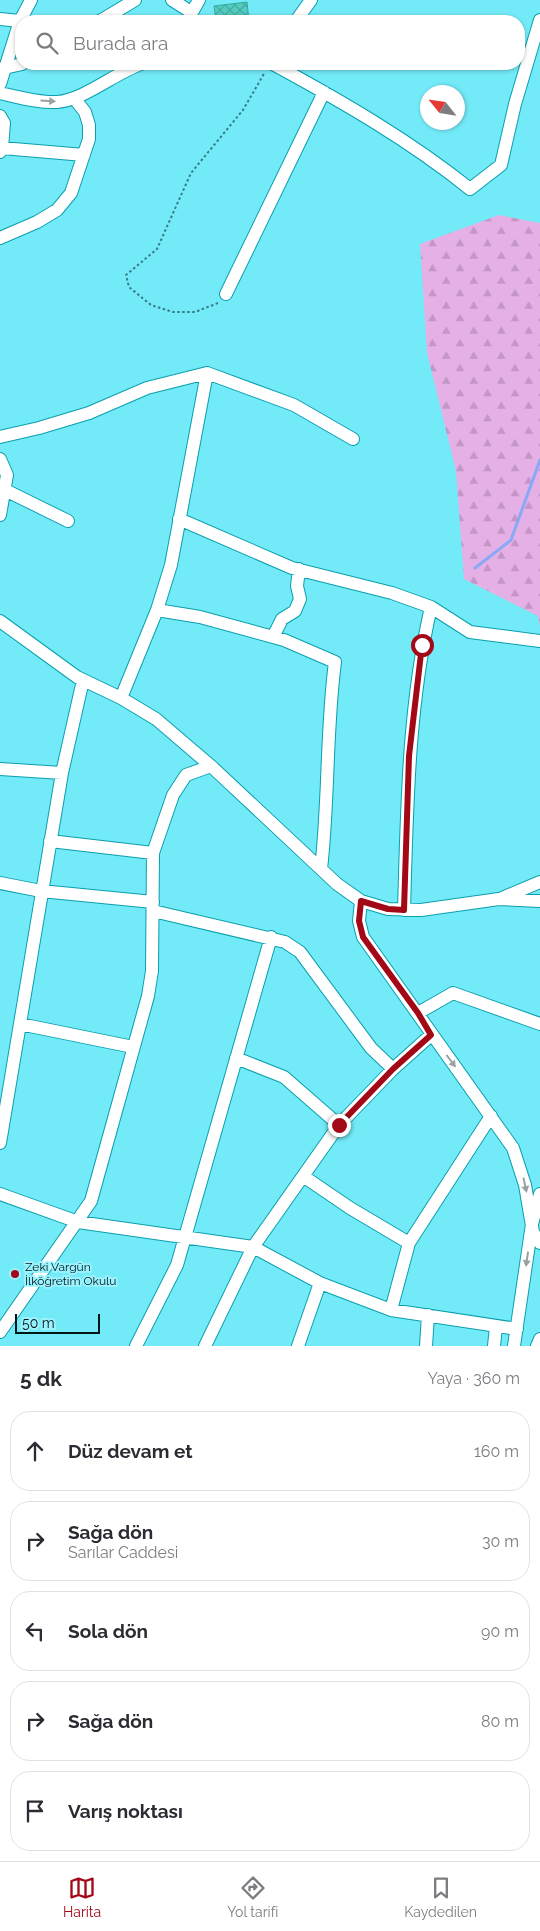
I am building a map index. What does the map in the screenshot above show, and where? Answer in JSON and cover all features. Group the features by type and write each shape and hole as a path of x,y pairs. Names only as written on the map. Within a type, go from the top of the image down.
{"street":[{"path":"23,15 31,0"},
{"path":"110,15 135,0"},
{"path":"172,0 187,15"},
{"path":"190,15 199,0"},
{"path":"301,15 312,0"},
{"path":"0,19 15,20"},
{"path":"274,70 324,92 440,165 470,189 501,164 522,80 540,20"},
{"path":"0,84 2,69 15,34"},
{"path":"2,69 15,66"},
{"path":"0,93 29,100 58,102 74,98 129,70"},
{"path":"226,294 324,92"},
{"path":"0,238 37,222 57,210 70,193 89,140 89,125 85,112 74,98"},
{"path":"0,116 4,123 1,150 84,156"},
{"path":"0,437 80,416 147,388 207,373 294,405 353,439"},
{"path":"121,698 157,610 171,565 178,519 207,373"},
{"path":"0,459 7,475 0,515"},
{"path":"5,490 68,521"},
{"path":"178,519 299,570 392,592 431,607 470,632 540,641"},
{"path":"273,637 282,619 295,611 300,599 297,586 299,570"},
{"path":"404,910 409,756 422,645 431,607"},
{"path":"157,610 200,617 273,637 335,662 330,702 326,823 321,869"},
{"path":"0,622 83,680 121,698 156,719 211,766 321,869 361,901 388,909 404,910 421,910 499,899 540,902"},
{"path":"0,1143 2,1114 20,1024 62,773 83,680"},
{"path":"0,1332 78,1222 91,1200 148,996 152,971 154,853 161,825 186,775 211,766"},
{"path":"0,769 62,773"},
{"path":"50,841 154,853"},
{"path":"499,899 540,882"},
{"path":"0,884 153,906 285,942 300,952 372,1048 393,1069"},
{"path":"361,901 359,921 363,937 512,1148 523,1176 533,1232 540,1243"},
{"path":"136,1346 177,1265 271,937"},
{"path":"418,1013 453,992 540,1024"},
{"path":"20,1024 133,1047"},
{"path":"205,1346 253,1247 339,1125 393,1069 431,1035"},
{"path":"236,1058 284,1077 339,1125"},
{"path":"391,1310 409,1243 491,1116"},
{"path":"302,1176 409,1243"},
{"path":"0,1194 78,1222 253,1247 320,1283 391,1310 517,1329"},
{"path":"514,1346 532,1224 540,1194"},
{"path":"298,1346 320,1283"},
{"path":"426,1346 428,1315"},
{"path":"494,1346 496,1327"},
{"path":"538,1346 540,1339"}],"path":[{"path":"226,294 216,304 195,312 173,312 152,305 128,287 126,275 157,249 191,173 243,110 268,70"}],"green space":[{"path":"499,215 540,223 540,626 538,616 464,579 456,471 427,353 420,244"}],"building":[{"path":"247,2 248,15 215,15 214,6"}],"waterway":[{"path":"475,568 511,540 540,460"}],"place":[{"name":"Zeki Vargün İlköğretim Okulu","path":"15,1274"}],"route":[{"path":"339,1125 393,1069 431,1035 418,1013 363,937 359,921 361,901 388,909 404,910 409,756 422,645"}]}
